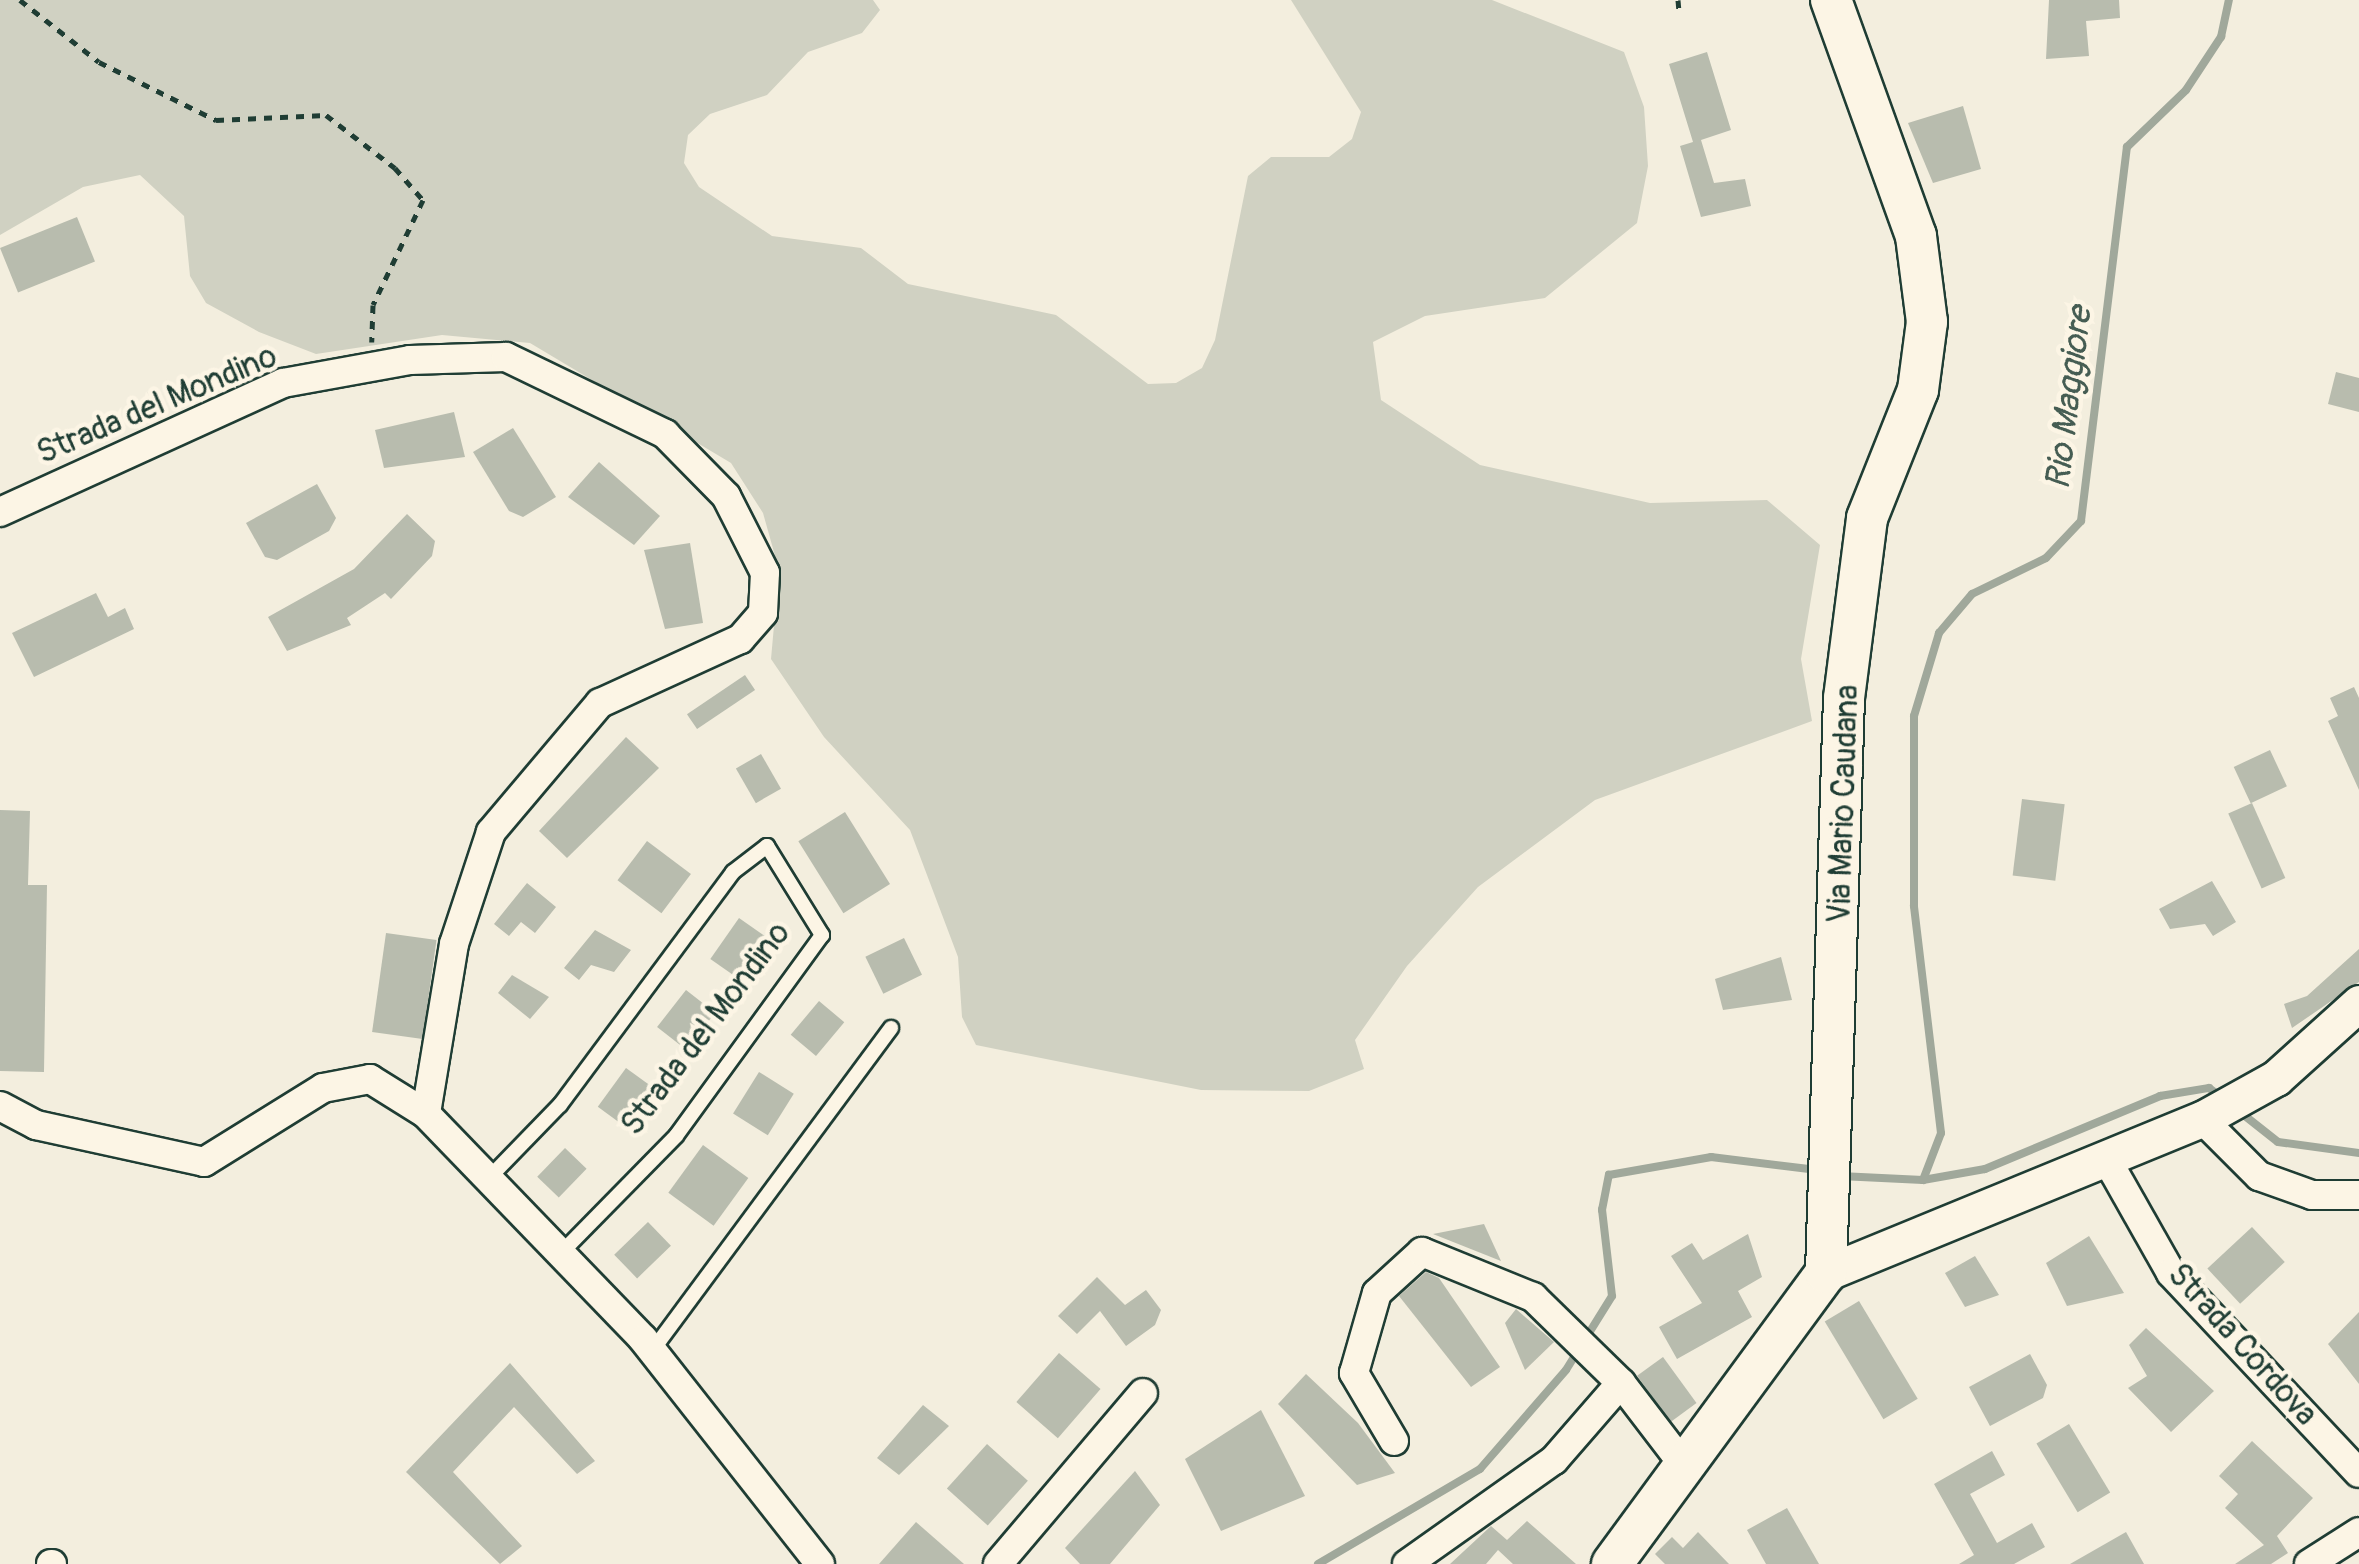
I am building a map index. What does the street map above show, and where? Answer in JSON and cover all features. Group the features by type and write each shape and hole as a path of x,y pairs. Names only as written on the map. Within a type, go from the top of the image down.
{"main road":[{"name":"Via Mario Caudana","path":"1612,1564 1826,1273 1836,1172 1844,698 1867,518 1918,390 1927,322 1916,236 1831,0"}],"street":[{"name":"Strada del Mondino","path":"0,512 283,383 374,366 506,357 583,390 678,446 726,496 764,573 763,613 740,638 600,704 491,832 454,944 426,1114"},
{"path":"1826,1273 2220,1109 2359,1004"},
{"path":"0,1106 36,1125 204,1162 324,1088 370,1079 426,1114 652,1352 820,1564"},
{"path":"2220,1109 2259,1176 2312,1195 2359,1195"},
{"name":"Strada Cordova","path":"2106,1158 2172,1273 2359,1472"},
{"path":"1394,1442 1354,1372 1377,1293 1422,1252 1533,1298 1585,1340 1686,1468"},
{"path":"1407,1564 1554,1460 1621,1383"},
{"path":"998,1564 1143,1394"},
{"path":"2310,1564 2359,1532"}],"lane":[{"name":"Strada del Mondino","path":"486,1181 560,1105 732,872 768,846 822,935 676,1136 559,1255"},
{"path":"652,1352 891,1028"}],"path":[{"path":"20,0 99,62 216,120 326,115 395,168 423,200 373,304 374,366"},
{"path":"1678,0 1679,12"}],"shaded area":[{"path":"0,0 873,0 880,10 862,33 808,52 767,95 710,114 688,135 684,163 699,187 772,236 861,248 908,284 1056,315 1148,384 1176,383 1202,368 1215,340 1248,176 1271,157 1329,157 1352,139 1361,112 1291,0 1492,0 1624,52 1644,107 1648,166 1637,223 1545,298 1425,316 1373,342 1381,400 1480,465 1650,503 1767,500 1820,545 1801,659 1812,721 1595,800 1478,887 1407,966 1355,1040 1364,1069 1309,1091 1201,1090 976,1045 962,1017 958,957 910,830 824,737 771,659 779,570 763,513 731,463 530,343 442,335 316,354 259,332 206,303 190,276 184,216 140,175 83,187 0,235"}],"building":[{"path":"2049,0 2119,0 2120,18 2086,21 2089,56 2046,59"},
{"path":"1707,52 1731,130 1701,140 1714,183 1745,179 1751,206 1701,217 1680,146 1693,142 1669,64"},
{"path":"1963,106 1981,169 1933,183 1908,123"},
{"path":"77,217 95,262 18,293 0,248"},
{"path":"2336,372 2359,378 2359,412 2328,404"},
{"path":"454,412 465,457 384,468 375,430"},
{"path":"513,428 556,497 523,517 509,511 473,452"},
{"path":"599,462 660,516 634,545 568,497"},
{"path":"317,484 336,518 329,531 277,560 265,557 246,523"},
{"path":"407,514 435,541 432,556 391,599 385,593 347,618 351,625 287,651 268,617 354,569"},
{"path":"690,543 703,623 665,629 644,550"},
{"path":"96,593 108,617 125,608 134,629 34,677 12,633"},
{"path":"745,675 755,690 697,729 687,714"},
{"path":"2354,687 2359,698 2359,790 2328,721 2338,716 2330,698"},
{"path":"626,737 659,768 567,858 539,831"},
{"path":"2270,750 2287,786 2251,803 2234,767"},
{"path":"761,754 781,789 756,803 736,768"},
{"path":"2022,799 2065,804 2055,881 2013,875"},
{"path":"2252,803 2285,878 2262,888 2228,814"},
{"path":"0,810 30,811 28,885 47,885 44,1072 0,1071"},
{"path":"845,812 890,884 843,913 798,841"},
{"path":"647,841 691,874 661,913 618,880"},
{"path":"2212,881 2236,922 2213,936 2205,924 2170,929 2159,909"},
{"path":"527,883 556,907 535,933 521,922 509,936 494,924"},
{"path":"739,918 770,940 741,981 710,959"},
{"path":"595,930 631,950 614,972 591,965 579,980 564,968"},
{"path":"386,933 437,940 423,1039 372,1032"},
{"path":"904,938 922,975 883,994 865,957"},
{"path":"2359,949 2359,982 2292,1028 2284,1004 2307,996"},
{"path":"1781,957 1792,1000 1723,1010 1715,979"},
{"path":"512,975 549,997 530,1019 498,993"},
{"path":"686,990 715,1013 686,1050 657,1027"},
{"path":"819,1001 844,1022 816,1056 791,1035"},
{"path":"626,1068 659,1092 631,1131 598,1107"},
{"path":"759,1072 794,1094 768,1135 733,1114"},
{"path":"703,1145 748,1178 714,1226 668,1193"},
{"path":"565,1148 587,1169 559,1198 537,1177"},
{"path":"648,1222 671,1246 637,1278 614,1255"},
{"path":"1484,1224 1501,1261 1433,1234"},
{"path":"2252,1227 2285,1262 2240,1304 2207,1269"},
{"path":"1748,1234 1762,1277 1738,1291 1752,1317 1677,1359 1659,1327 1702,1303 1671,1256 1692,1243 1703,1260"},
{"path":"2089,1236 2124,1293 2067,1306 2046,1263"},
{"path":"1975,1256 1999,1295 1965,1307 1945,1273"},
{"path":"1426,1272 1439,1278 1500,1367 1471,1387 1399,1296"},
{"path":"1097,1277 1125,1305 1146,1290 1161,1310 1155,1325 1126,1346 1100,1311 1077,1334 1058,1316"},
{"path":"1859,1301 1918,1399 1883,1419 1825,1322"},
{"path":"1516,1309 1554,1342 1525,1370 1505,1323"},
{"path":"2359,1312 2359,1384 2328,1344"},
{"path":"2146,1328 2214,1391 2171,1432 2128,1388 2147,1376 2129,1345"},
{"path":"1059,1353 1101,1389 1058,1438 1016,1402"},
{"path":"2030,1354 2047,1385 2043,1398 1990,1426 1969,1387"},
{"path":"1663,1357 1697,1403 1671,1422 1637,1376"},
{"path":"510,1363 595,1461 577,1474 514,1407 453,1472 522,1546 500,1564 406,1472"},
{"path":"1306,1374 1358,1423 1395,1473 1357,1485 1278,1404"},
{"path":"923,1405 949,1426 899,1475 877,1458"},
{"path":"1261,1410 1305,1496 1221,1531 1185,1459"},
{"path":"2069,1424 2110,1493 2078,1512 2036,1444"},
{"path":"2252,1441 2313,1498 2277,1536 2288,1553 2271,1564 2235,1564 2264,1545 2225,1508 2238,1494 2219,1476"},
{"path":"987,1444 1028,1481 988,1525 947,1489"},
{"path":"1992,1451 2005,1475 1970,1494 1997,1543 2032,1523 2045,1547 2014,1564 1959,1564 1974,1555 1934,1484"},
{"path":"1135,1471 1160,1505 1110,1564 1080,1564 1065,1548"},
{"path":"1787,1508 1819,1564 1766,1564 1747,1530"},
{"path":"1527,1521 1576,1564 1513,1564 1498,1550 1486,1564 1450,1564 1491,1526 1507,1540"},
{"path":"916,1522 964,1564 879,1564"},
{"path":"1698,1532 1729,1564 1665,1564 1655,1554 1672,1537 1683,1548"},
{"path":"2126,1532 2144,1564 2070,1564"}],"waterway":[{"name":"Rio Maggiore","path":"1923,1180 1941,1133 1914,906 1914,716 1939,633 1972,594 2046,558 2081,521 2127,147 2186,90 2221,37 2229,0"},
{"path":"1840,1176 1923,1180 1985,1169 2160,1096 2209,1088 2221,1097"},
{"path":"2240,1112 2278,1142 2359,1153"},
{"path":"1318,1564 1480,1469 1566,1370 1612,1296 1602,1210 1609,1175 1711,1157 1817,1170"}]}
